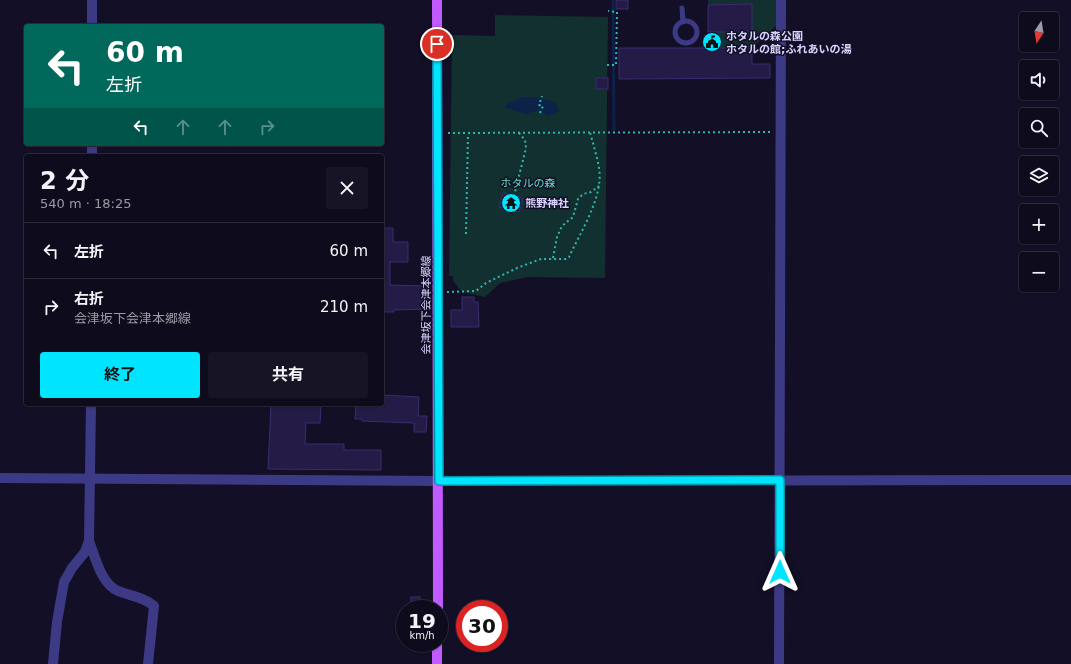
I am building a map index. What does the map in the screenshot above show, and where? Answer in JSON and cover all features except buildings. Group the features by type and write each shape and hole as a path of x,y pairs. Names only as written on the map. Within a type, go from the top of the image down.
{"main road":[{"name":"会津坂下会津本郷線","path":"437,0 438,600"},
{"path":"437,652 437,664"}],"street":[{"path":"92,0 92,24"},
{"path":"779,664 781,0"},
{"path":"53,664 56,622 64,582 72,568 85,552 89,541 91,406"},
{"path":"0,478 439,481 1071,480"},
{"path":"89,541 101,570 109,584 116,590 148,600 154,606 148,664"}],"lane":[{"path":"682,8 683,22"},
{"path":"683,22 689,22 695,26 696,35 692,42 682,43 676,38 676,26 683,22"}],"path":[{"path":"607,65 616,65 617,12 608,11"},
{"path":"540,113 543,106 539,105 542,96"},
{"path":"437,133 519,134 590,132 781,132"},
{"path":"438,292 476,291 486,283 517,268 541,259 566,259 569,257 585,223 599,186 600,169 590,132"},
{"path":"466,234 468,134"},
{"path":"514,196 526,148 525,140 519,134"},
{"path":"553,258 557,236 562,226 572,218 578,199 583,194 591,192 599,186"}],"green space":[{"path":"708,0 776,0 778,24 752,48 717,48 717,32 751,4 708,5"},
{"name":"ホタルの森","path":"495,15 608,17 605,278 528,277 500,283 485,297 462,292 453,281 453,276 449,276 452,35 495,36"}],"water":[{"path":"524,97 537,97 550,100 557,105 559,111 548,116 538,110 526,114 504,107"}],"waterway":[{"path":"613,0 614,130"}],"place":[{"name":"ホタルの森公園 ホタルの館;ふれあいの湯","path":"712,42"},
{"name":"熊野神社","path":"511,203"}],"route":[{"path":"437,44 439,481 780,480 780,572"}]}
